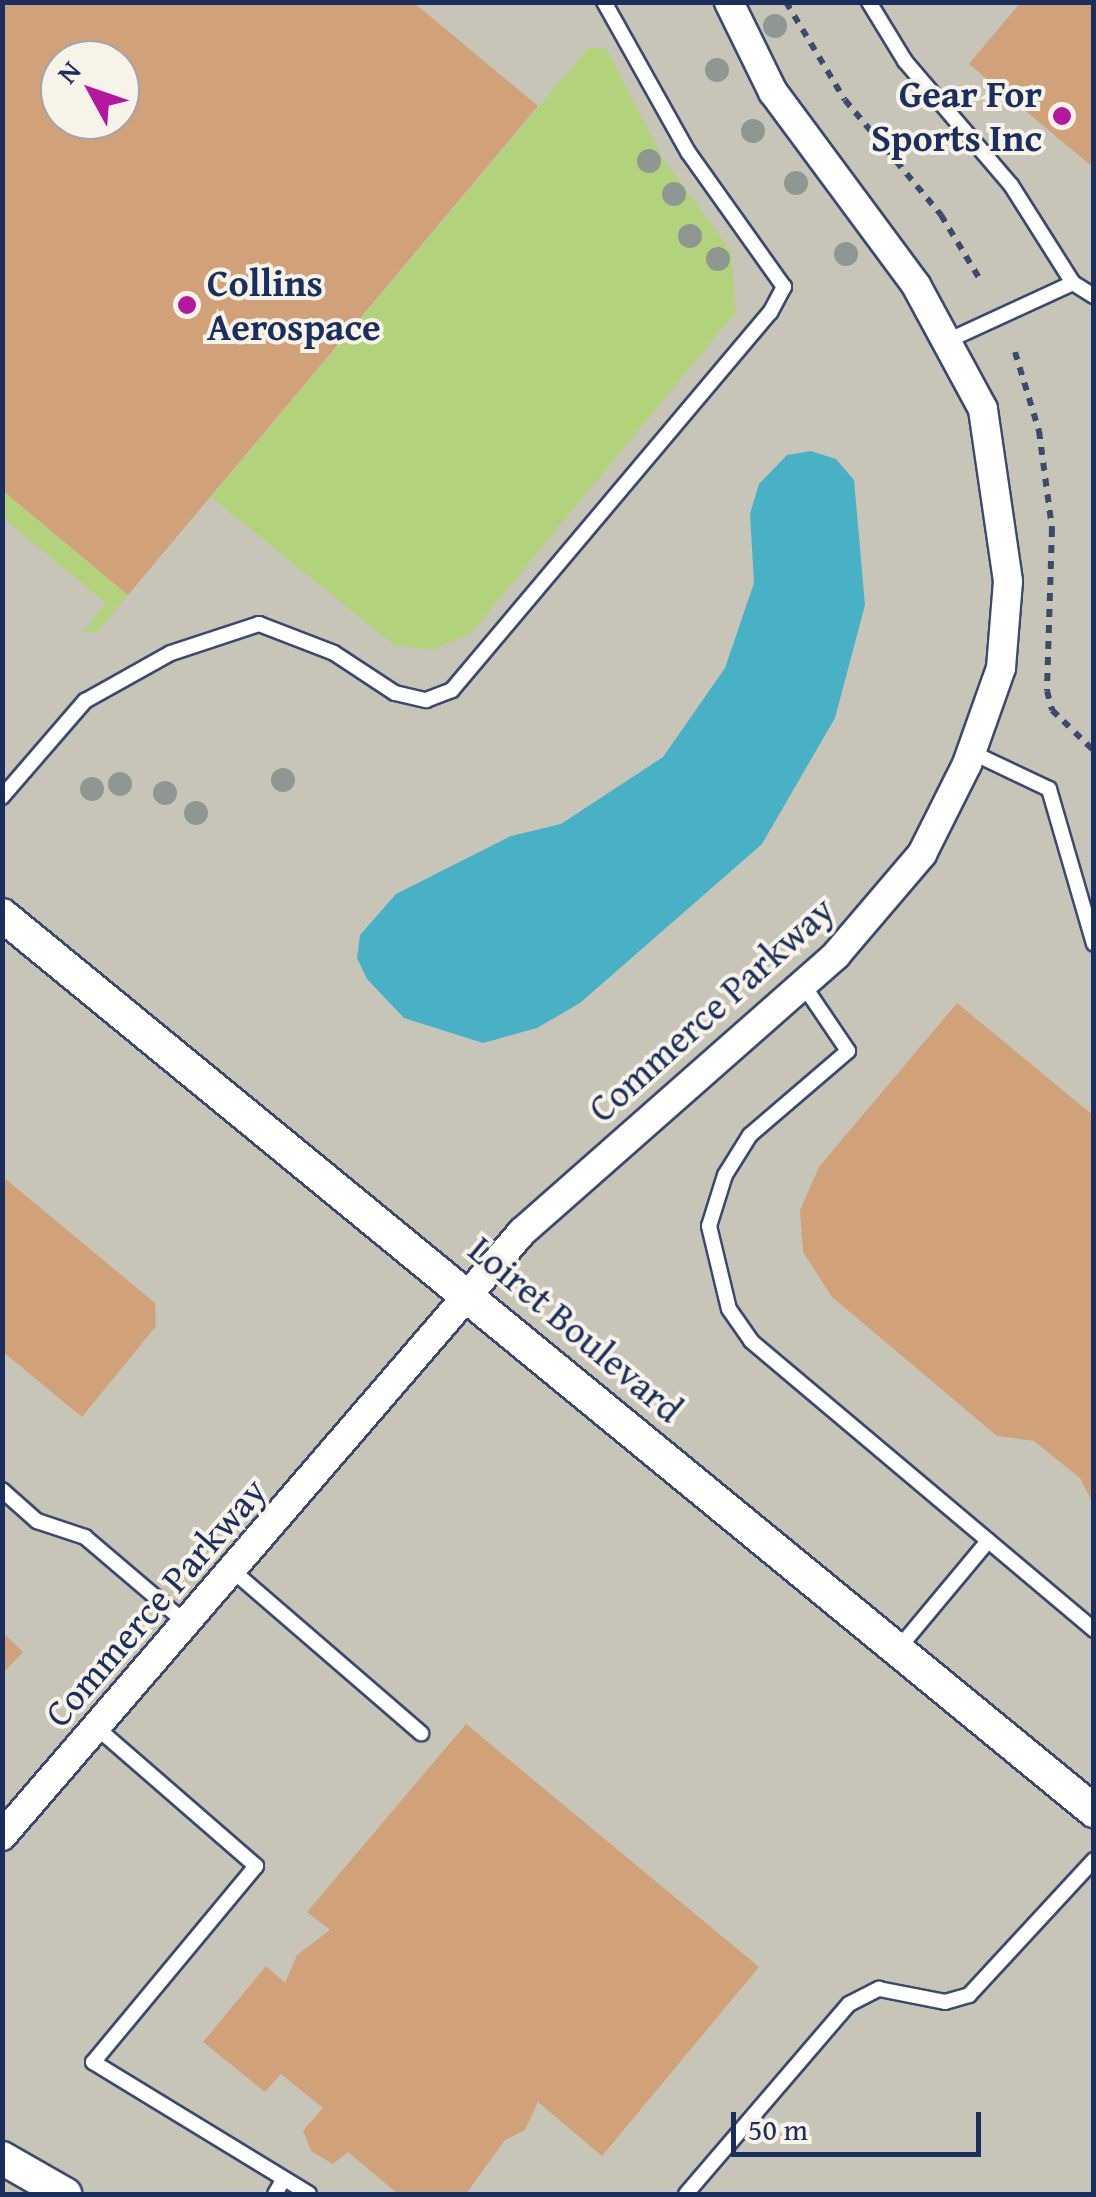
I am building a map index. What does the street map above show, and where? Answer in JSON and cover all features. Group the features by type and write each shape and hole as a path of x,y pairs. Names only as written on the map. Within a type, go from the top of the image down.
{"street":[{"name":"Commerce Parkway","path":"2,1836 473,1295 522,1232 802,983 922,854 971,752 1001,668 1008,581 983,409 947,341 773,92 729,2"},
{"name":"Loiret Boulevard","path":"2,915 473,1295 1094,1811"},
{"path":"2,2158 65,2194"}],"lane":[{"path":"2,797 84,701 171,653 259,624 334,654 394,693 426,700 452,690 770,313 784,287 688,152 604,2"},
{"path":"869,2 905,61 1011,185 1073,284 1094,296"},
{"path":"947,341 1073,284"},
{"path":"971,752 1049,788 1094,944"},
{"path":"802,983 848,1052 750,1135 734,1162 710,1226 714,1266 751,1340 1094,1630"},
{"path":"2,1490 37,1520 85,1537 186,1623"},
{"path":"898,1648 988,1541"},
{"path":"232,1570 421,1733"},
{"path":"96,1727 256,1866 93,2062 309,2194"},
{"path":"686,2194 849,2004 879,1990 945,2002 970,1995 1094,1860"},
{"path":"275,2194 283,2180"}],"path":[{"path":"786,2 845,100 940,215 981,281"},
{"path":"1014,352 1040,431 1052,529 1047,691 1052,710 1094,751"}],"shaded area":[{"path":"3,3 1093,3 1093,2194 3,2194"}],"green space":[{"path":"588,48 606,48 662,157 731,251 736,312 471,633 433,650 394,645 211,497"},
{"path":"2,490 128,595 97,632 83,632 106,603 3,518"}],"water":[{"path":"811,451 836,459 854,480 865,605 835,718 762,844 580,1003 537,1028 483,1043 404,1018 367,979 357,958 360,935 396,894 511,836 561,824 663,757 725,668 754,583 750,514 759,484 787,455"}],"building":[{"name":"Collins Aerospace","path":"2,2 413,2 538,106 128,595 2,490"},
{"name":"Gear For Sports Inc","path":"1021,2 1094,2 1094,168 969,64"},
{"path":"957,1003 1094,1116 1094,1505 1080,1478 1034,1441 997,1436 832,1297 803,1252 800,1210 819,1167"},
{"path":"2,1176 155,1303 156,1326 82,1417 2,1351"},
{"path":"2,1632 23,1652 2,1674"},
{"path":"466,1724 759,1967 602,2156 538,2102 525,2130 505,2140 466,2194 398,2194 348,2152 333,2164 311,2151 303,2131 323,2108 281,2074 265,2092 203,2042 266,1966 285,1983 297,1955 330,1930 307,1912"}],"place":[{"name":"Gear For Sports Inc","path":"1062,116"},
{"name":"Collins Aerospace","path":"187,305"}]}
